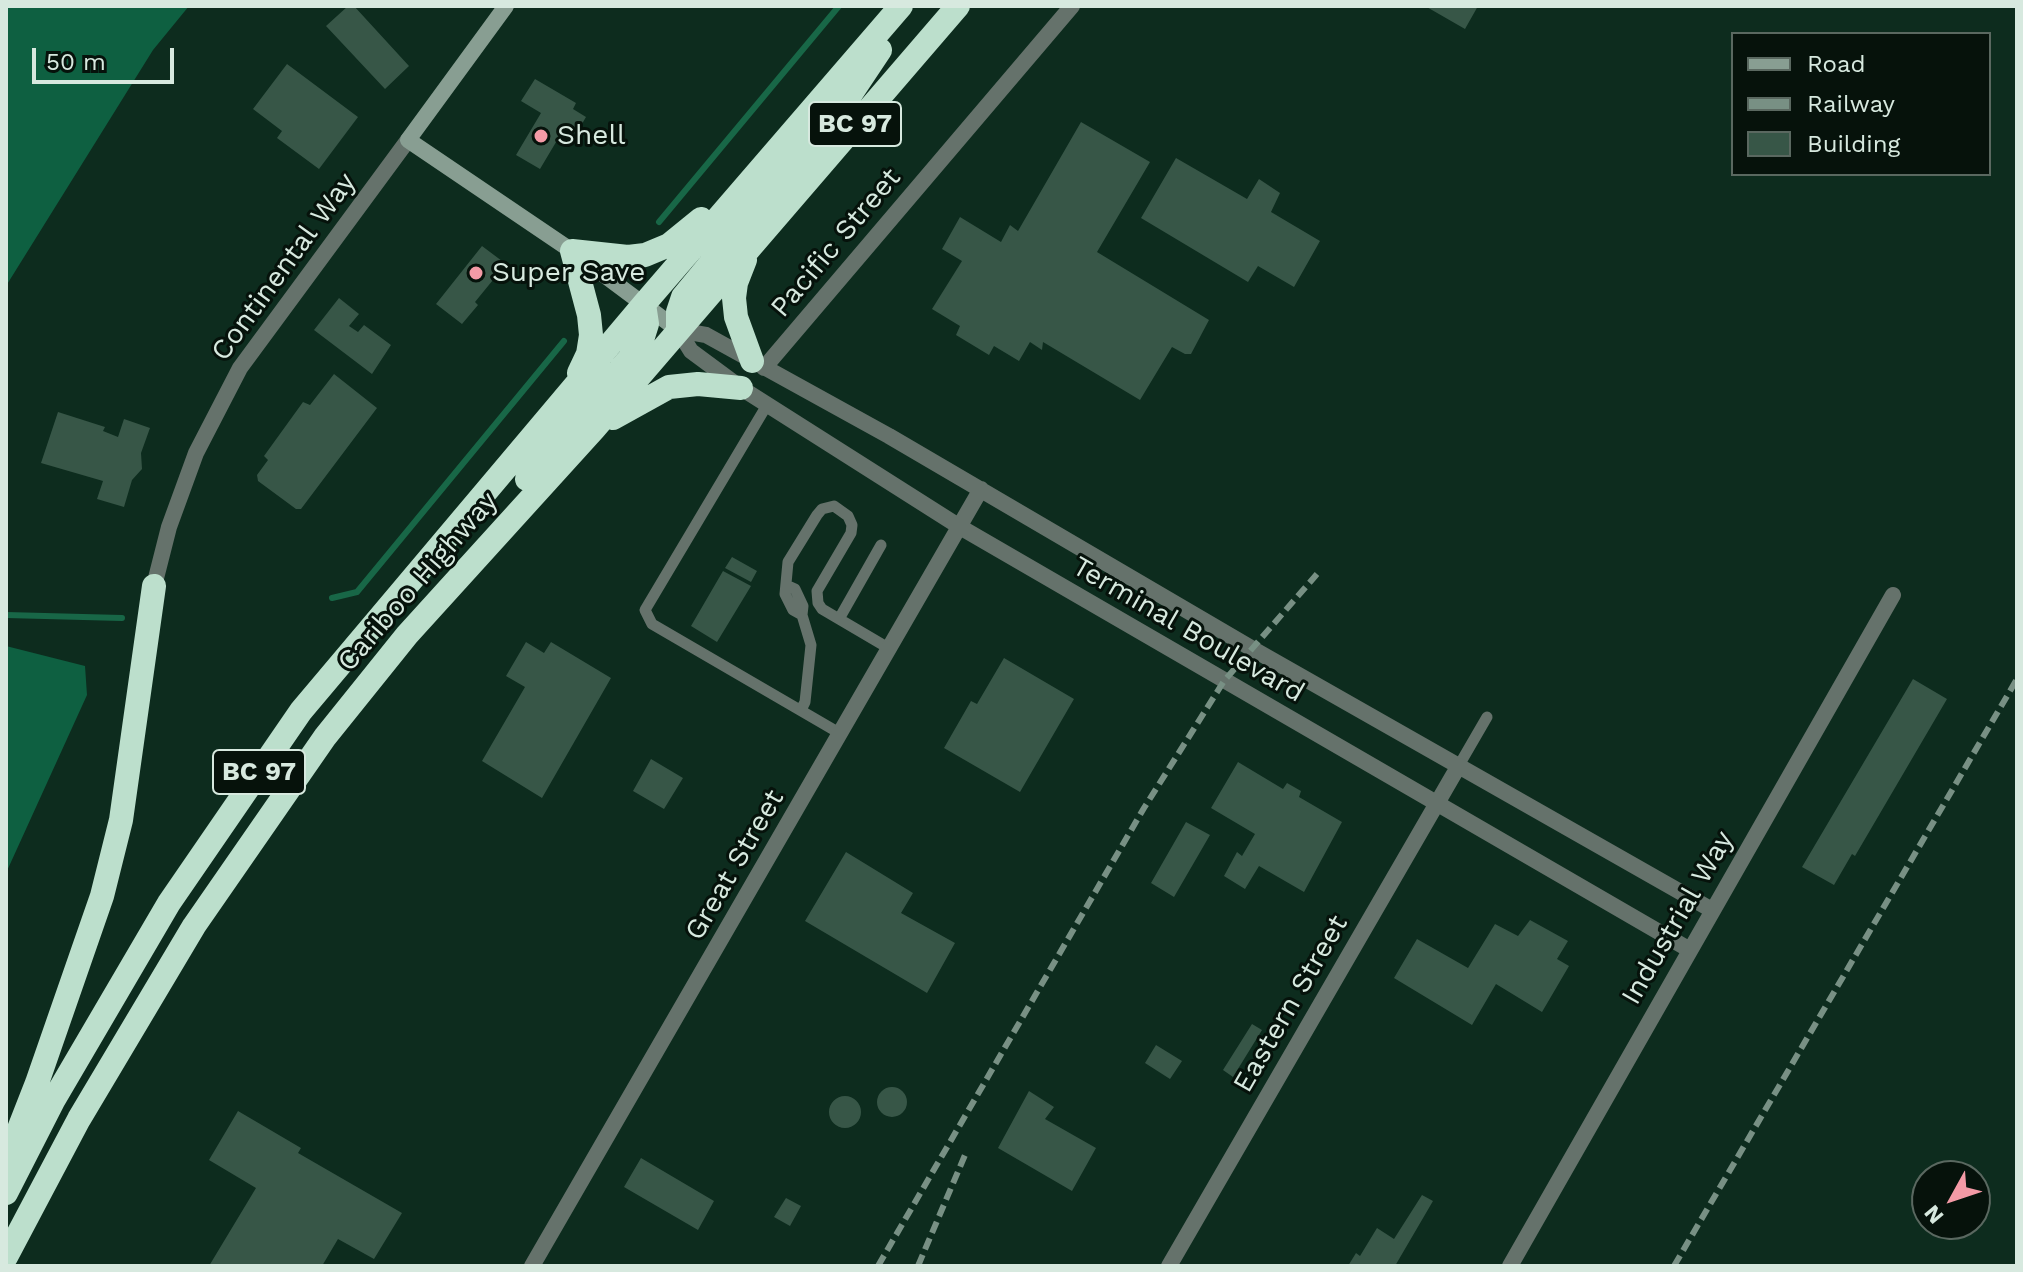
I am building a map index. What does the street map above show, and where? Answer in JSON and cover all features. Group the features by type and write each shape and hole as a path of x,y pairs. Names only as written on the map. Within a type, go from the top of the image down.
{"highway":[{"name":"Cariboo Highway","path":"6,1193 53,1101 169,903 301,711 644,304 902,6"},
{"path":"678,330 678,312 683,297 850,95 878,53 902,6"},
{"name":"Cariboo Highway","path":"6,1257 79,1119 194,926 325,737 407,635 594,429 958,6"},
{"path":"571,391 588,354 591,335 589,315 572,251 628,257 645,255 669,245 683,236 798,126"},
{"path":"752,242 736,283 734,298 736,317 758,364"},
{"path":"407,635 412,614 630,358 642,340 647,324 644,304"},
{"path":"594,429 669,387 698,384 741,388"},
{"path":"6,1162 43,1068 102,896 121,820 154,586"}],"street":[{"name":"Continental Way","path":"154,586 169,527 196,453 240,368 506,6"},
{"name":"Pacific Street","path":"758,364 1072,6"},
{"name":"Terminal Boulevard","path":"408,140 572,251 644,304 678,330 691,351 741,388 960,527 1690,950"},
{"name":"Terminal Boulevard","path":"678,330 706,335 889,436 1458,767 1712,910"},
{"name":"Great Street","path":"532,1266 981,489"},
{"name":"Industrial Way","path":"1510,1266 1893,595"},
{"name":"Eastern Street","path":"1169,1266 1458,767"}],"lane":[{"path":"767,405 645,610 652,624 841,734"},
{"path":"801,710 805,702 811,645 802,615 793,610 785,594 788,562 822,509 834,506 851,520 851,533 816,597 822,609 890,649"},
{"path":"839,619 881,545"},
{"path":"1458,767 1487,717"}],"green space":[{"path":"6,6 189,6 153,50 6,286"},
{"path":"6,646 85,666 87,695 6,873"}],"building":[{"path":"348,6 354,6 409,66 385,89 326,26"},
{"path":"1425,6 1478,6 1465,29"},
{"path":"287,64 358,117 319,169 277,138 282,131 253,109"},
{"path":"535,79 576,103 573,109 586,117 576,134 565,127 540,169 516,155 541,113 521,101"},
{"path":"1081,122 1150,162 1097,252 1209,320 1191,354 1172,347 1140,400 1043,342 1042,350 1030,342 1019,361 994,346 989,355 956,335 960,326 932,309 962,261 942,249 960,217 1001,242 1010,225 1018,231"},
{"path":"1176,158 1247,199 1259,179 1280,193 1271,212 1320,241 1294,287 1258,266 1248,282 1141,218"},
{"path":"482,246 506,264 475,302 478,305 462,324 436,304"},
{"path":"339,298 359,314 349,326 358,332 364,325 391,345 372,374 314,330"},
{"path":"334,374 377,408 301,509 296,509 258,481 257,475 268,460 264,456 303,402 310,405"},
{"path":"58,412 105,427 103,431 118,437 124,419 150,428 141,453 142,469 132,480 124,507 97,499 103,481 41,463"},
{"path":"732,557 757,571 751,582 725,568"},
{"path":"723,571 751,586 717,642 691,626"},
{"path":"526,642 544,653 551,642 611,678 542,798 482,761 525,687 506,676"},
{"path":"1004,658 1074,699 1020,792 944,748 971,701 977,704"},
{"path":"1913,679 1947,699 1855,856 1852,854 1834,885 1802,867"},
{"path":"651,759 683,778 664,809 633,791"},
{"path":"1238,762 1283,789 1287,783 1301,791 1299,797 1342,822 1304,892 1259,866 1245,889 1224,876 1237,852 1242,856 1255,834 1211,808"},
{"path":"1186,822 1210,835 1174,897 1151,883"},
{"path":"846,852 913,893 901,913 955,943 927,993 805,921"},
{"path":"1530,920 1568,941 1557,959 1569,966 1542,1012 1496,984 1472,1025 1394,978 1417,939 1468,968 1495,924 1518,936"},
{"path":"1252,1024 1262,1030 1233,1077 1223,1070"},
{"path":"1156,1045 1182,1061 1170,1079 1145,1063"},
{"path":"892,1087 903,1091 907,1102 903,1113 892,1117 881,1113 877,1102 881,1091"},
{"path":"1029,1091 1054,1107 1045,1119 1096,1148 1072,1191 998,1148"},
{"path":"845,1096 857,1100 861,1112 857,1124 845,1128 833,1124 829,1112 833,1100"},
{"path":"238,1111 301,1148 298,1153 402,1213 374,1259 338,1239 322,1266 209,1266 256,1188 209,1160"},
{"path":"641,1158 714,1201 698,1230 624,1187"},
{"path":"1422,1195 1433,1201 1395,1266 1348,1266 1356,1253 1360,1256 1377,1228 1394,1239"},
{"path":"786,1198 801,1206 790,1226 774,1217"}],"waterway":[{"path":"659,222 839,6"},
{"path":"332,598 357,592 564,341"},
{"path":"6,615 122,618"}],"railway":[{"path":"878,1266 1144,808 1224,681 1317,574"},
{"path":"1674,1266 2017,679"},
{"path":"918,1266 965,1155"}],"place":[{"name":"Shell","path":"541,136"},
{"name":"Super Save","path":"476,273"}]}
